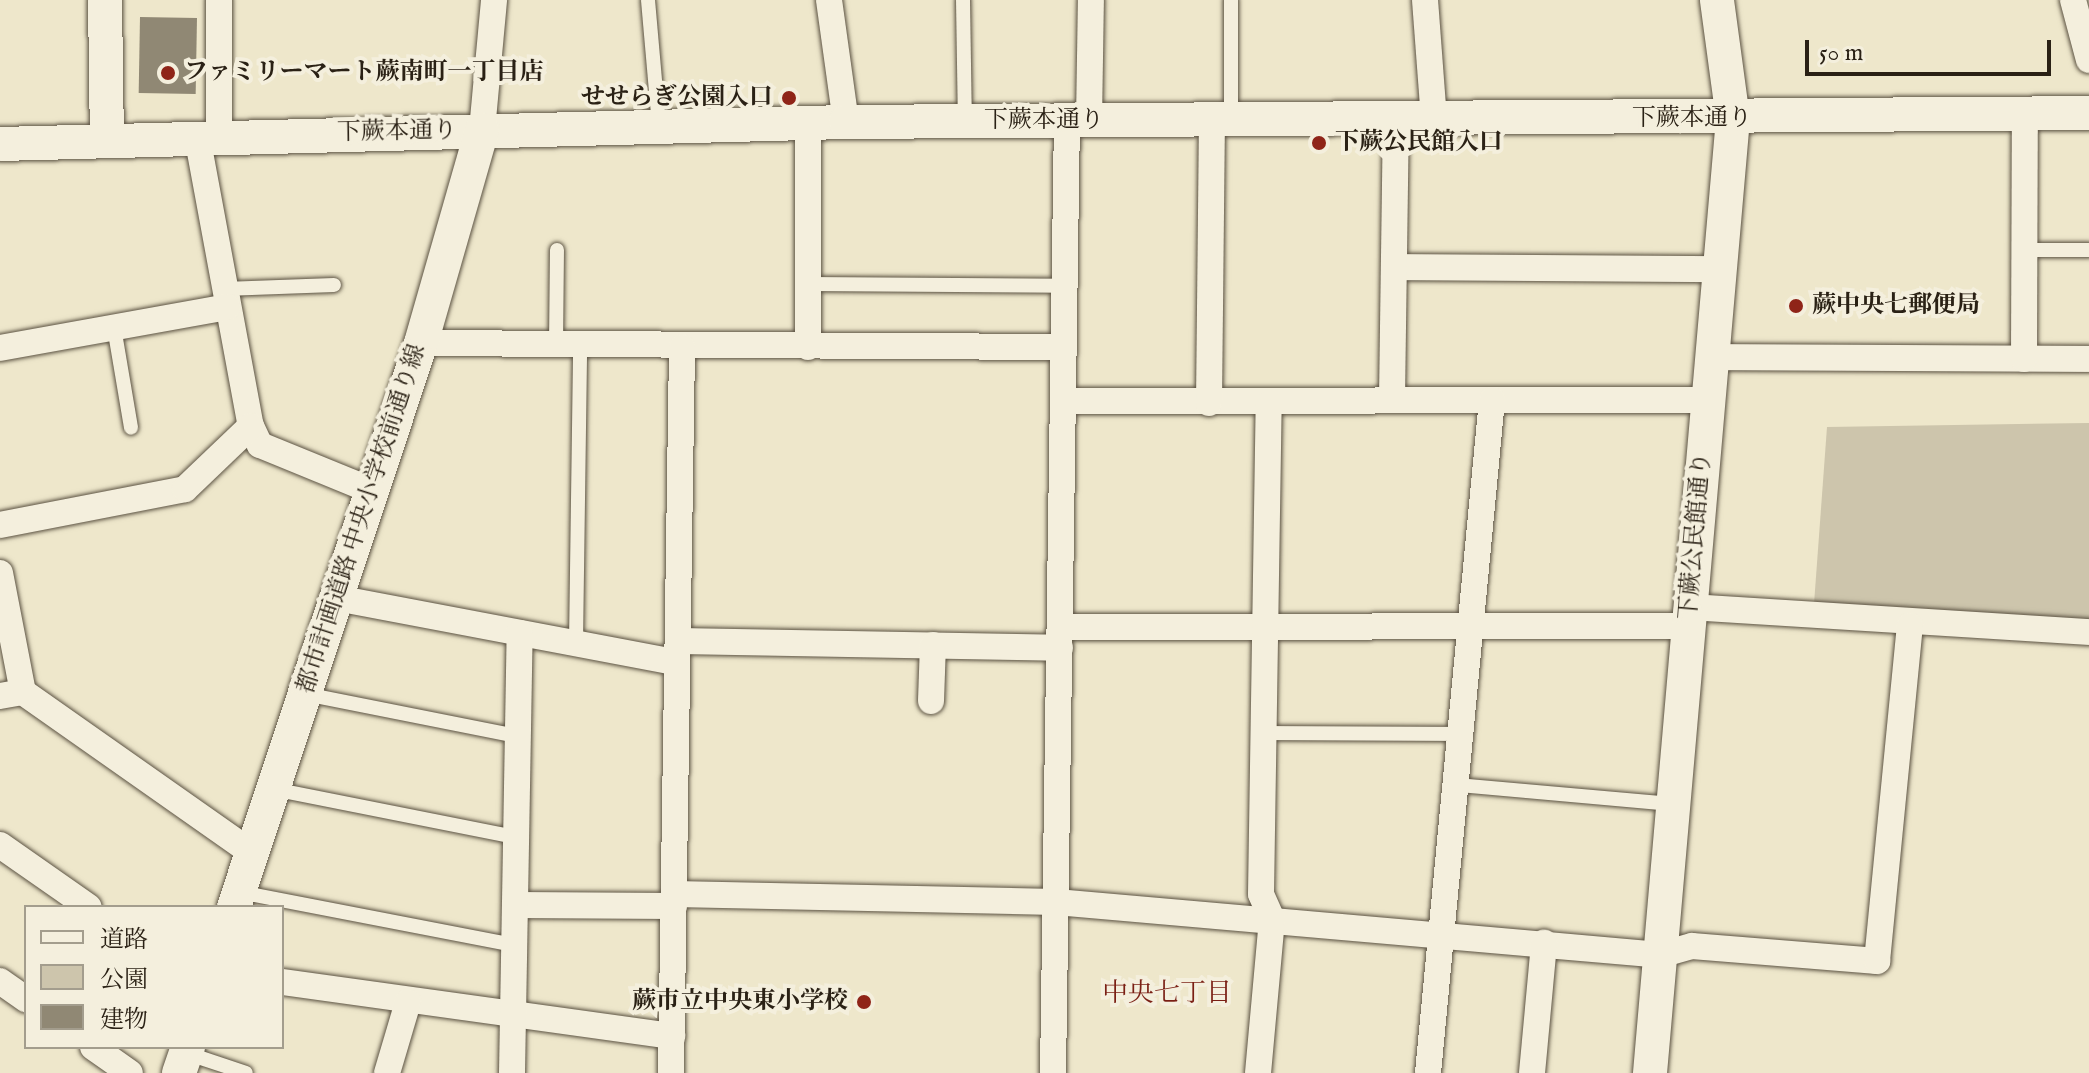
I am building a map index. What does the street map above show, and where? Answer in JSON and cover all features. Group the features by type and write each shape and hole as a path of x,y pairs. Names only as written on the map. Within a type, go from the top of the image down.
{"street":[{"path":"105,0 107,136"},
{"path":"219,0 208,136 226,298 251,426 260,445 370,490"},
{"path":"482,130 494,0"},
{"path":"829,0 846,122"},
{"path":"1053,1073 1065,286 1091,0"},
{"path":"1425,0 1434,119"},
{"name":"下蕨公民館通り","path":"1650,1073 1708,400 1716,269 1733,119 1717,0"},
{"path":"2073,0 2089,60"},
{"name":"下蕨本通り","path":"0,144 107,136 846,122 2025,118 2089,113"},
{"path":"2024,359 2025,118"},
{"path":"1392,399 1396,120"},
{"path":"1209,403 1221,122"},
{"path":"808,123 808,347"},
{"name":"都市計画道路 中央小学校前通り線","path":"237,900 421,343 482,130"},
{"path":"1396,267 1716,269"},
{"path":"0,348 114,327 226,298"},
{"path":"421,343 1064,347"},
{"path":"671,1073 682,347"},
{"path":"1709,357 2089,359"},
{"path":"1064,401 1269,404 1392,399 1708,400"},
{"path":"1428,1073 1444,934 1492,400"},
{"path":"1258,1073 1272,919 1261,894 1269,404"},
{"path":"0,525 185,489 251,426"},
{"path":"0,573 12,694 252,853"},
{"path":"336,598 576,643 677,652 933,645 1264,629 1471,628 1690,616 2089,632"},
{"path":"515,905 674,900 1056,902 1660,955 1692,946 1877,961 1910,626"},
{"path":"512,1073 520,633"},
{"path":"931,701 933,645"},
{"path":"0,845 86,905"},
{"path":"1532,1073 1544,943"},
{"path":"0,981 24,998"},
{"path":"284,982 408,1002 672,1036"},
{"path":"387,1073 408,1002"},
{"path":"96,1049 130,1073"}],"lane":[{"path":"648,0 659,126"},
{"path":"963,0 965,122"},
{"path":"1221,122 1231,0"},
{"path":"557,250 568,345 576,643"},
{"path":"2024,250 2089,250"},
{"path":"808,284 1065,286"},
{"path":"226,298 334,285"},
{"path":"114,327 131,428"},
{"path":"305,694 518,736"},
{"path":"1266,733 1462,734"},
{"path":"1458,785 1673,804"},
{"path":"273,789 516,837"},
{"path":"237,900 268,905"},
{"path":"284,908 514,945"},
{"path":"184,1058 246,1073"}],"green space":[{"path":"2089,423 2089,620 1814,604 1827,427"}],"building":[{"path":"140,17 197,18 196,94 139,93"}],"place":[{"name":"ファミリーマート蕨南町一丁目店","path":"168,73"},
{"name":"せせらぎ公園入口","path":"789,98"},
{"name":"下蕨公民館入口","path":"1319,143"},
{"name":"蕨中央七郵便局","path":"1796,306"},
{"name":"蕨市立中央東小学校","path":"864,1002"}],"district":[{"name":"中央七丁目","path":"1167,994"}]}
